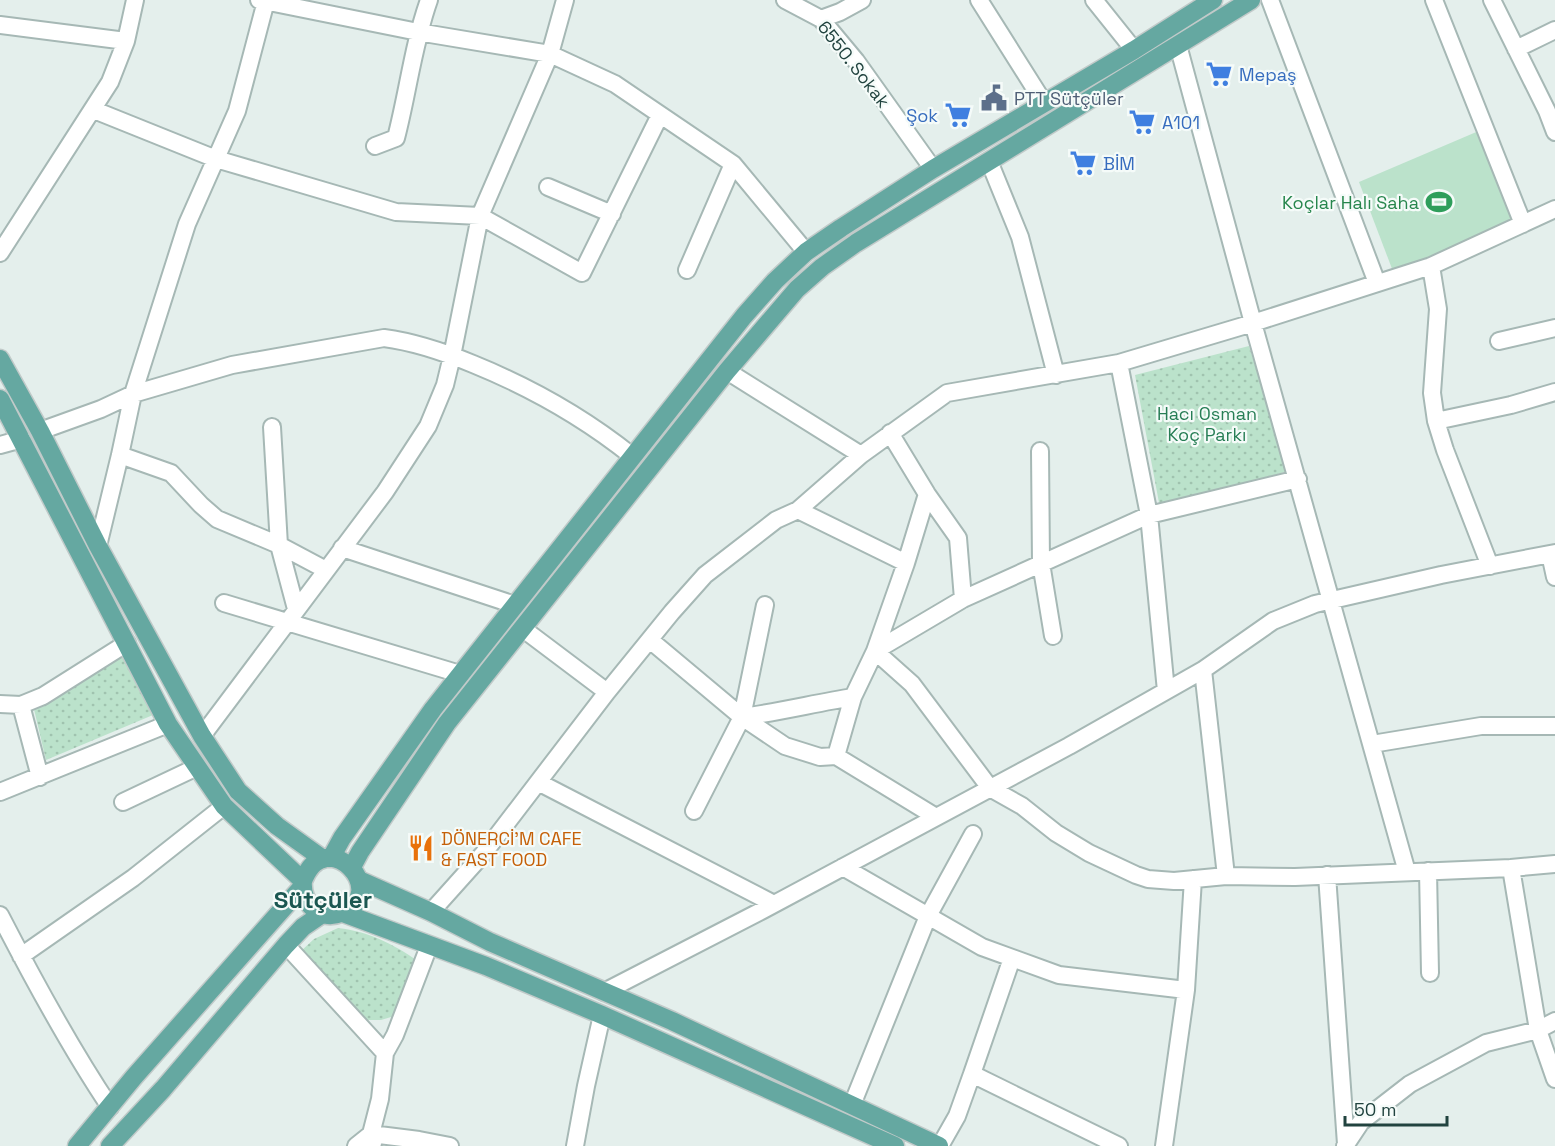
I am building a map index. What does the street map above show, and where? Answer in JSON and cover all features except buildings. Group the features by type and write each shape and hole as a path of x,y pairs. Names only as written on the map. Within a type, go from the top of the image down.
{"main road":[{"path":"327,859 460,674 744,316 775,281 806,252 933,169 1134,50 1213,0"},
{"path":"0,399 168,724 224,806 303,884 303,894 310,906 322,914 343,913 355,903 360,888 356,874 360,852 447,723 727,371 797,290 822,267 856,243 1251,0"},
{"path":"0,360 202,736 238,791 277,826 327,859"},
{"path":"77,1146 303,884 310,867 327,859 339,859 356,874 490,942 939,1146"},
{"path":"343,913 486,966 602,1015 895,1146"},
{"path":"111,1145 163,1089 286,945 303,927 322,914"}],"street":[{"path":"0,253 110,82 126,41 135,0"},
{"path":"98,546 133,394 188,224 237,111 262,0 418,32 550,54 615,84 733,164 806,252"},
{"path":"375,146 396,138 406,102 418,32 429,0"},
{"path":"202,736 385,492 428,426 445,385 480,216 550,54 565,0"},
{"name":"6550. Sokak","path":"785,0 822,19 856,61 933,169"},
{"path":"822,19 862,0"},
{"path":"980,0 1044,104"},
{"path":"1094,0 1134,50"},
{"path":"1270,0 1377,283"},
{"path":"1434,0 1523,224"},
{"path":"1492,0 1555,132"},
{"path":"0,25 126,41"},
{"path":"1516,49 1555,30"},
{"path":"1178,45 1253,323 1407,872"},
{"path":"94,110 216,159 396,212 480,216 582,273 660,115"},
{"path":"989,161 1020,237 1056,375"},
{"path":"687,270 733,164"},
{"path":"548,187 612,214"},
{"path":"431,912 483,854 607,692 705,575 776,520 798,510 861,455 947,393 1119,363 1253,323 1431,266 1555,209"},
{"path":"1431,266 1438,309 1432,393 1436,421 1490,566"},
{"path":"1499,341 1555,328"},
{"path":"40,431 101,409 133,394 232,365 384,338 407,341 517,382 577,416 632,456"},
{"path":"1119,363 1149,515 1166,691"},
{"path":"727,371 861,455"},
{"path":"1436,421 1512,405 1555,392"},
{"path":"272,427 279,545 292,615"},
{"path":"890,433 927,494 958,538 963,598"},
{"path":"0,445 22,439"},
{"path":"1040,451 1041,563 1053,636"},
{"path":"120,455 164,469 171,473 217,519 279,545 326,570"},
{"path":"875,651 963,598 1149,515 1298,479"},
{"path":"836,756 853,697 875,651 927,494"},
{"path":"798,510 906,563"},
{"path":"342,548 514,605"},
{"path":"604,992 774,904 1166,691 1203,670 1273,621 1315,604 1552,553 1555,577"},
{"path":"224,603 292,615 460,674"},
{"path":"694,811 742,717 765,605"},
{"path":"522,628 607,692"},
{"path":"650,640 742,717 785,746 820,757 836,756 936,817"},
{"path":"0,704 21,705 43,696 127,643"},
{"path":"875,651 912,684 990,788 1022,806 1056,833 1089,853 1148,879 1174,881 1226,876 1327,875 1512,868 1555,864"},
{"path":"1203,670 1226,876"},
{"path":"742,717 794,710 811,704 853,697"},
{"path":"21,705 40,777"},
{"path":"0,792 168,724"},
{"path":"1372,744 1481,726 1555,726"},
{"path":"123,802 197,767"},
{"path":"538,782 774,904"},
{"path":"21,956 134,878 224,806"},
{"path":"852,1105 928,916 972,834"},
{"path":"843,867 982,947 1059,975 1186,990"},
{"path":"1512,868 1538,1030 1555,1079"},
{"path":"1428,871 1430,973"},
{"path":"1327,875 1346,1145"},
{"path":"1164,1146 1186,990 1193,879"},
{"path":"0,915 89,1076 110,1107"},
{"path":"286,945 385,1053"},
{"path":"373,1140 385,1053 395,1035 429,945"},
{"path":"939,1146 957,1116 1012,958"},
{"path":"575,1146 602,1015"},
{"path":"1346,1145 1361,1122 1410,1084 1486,1043 1538,1030 1555,1021"},
{"path":"972,1074 1119,1146"},
{"path":"356,1146 373,1140 419,1140 450,1146"}],"green space":[{"name":"Koçlar Halı Saha","path":"1481,130 1520,223 1394,274 1359,182"},
{"name":"Hacı Osman Koç Parkı","path":"1249,346 1288,471 1160,508 1135,375"},
{"path":"122,657 153,715 46,760 33,705"},
{"path":"338,928 380,939 418,961 398,1015 381,1020 360,1020 300,952 314,939"}],"place":[{"name":"Mepaş","path":"1219,74"},
{"name":"PTT Sütçüler","path":"994,98"},
{"name":"Şok","path":"958,115"},
{"name":"A101","path":"1142,122"},
{"name":"BİM","path":"1083,163"},
{"name":"Koçlar Halı Saha","path":"1439,202"},
{"name":"DÖNERCİ'M CAFE & FAST FOOD","path":"421,848"}],"district":[{"name":"Sütçüler","path":"323,899"}]}
